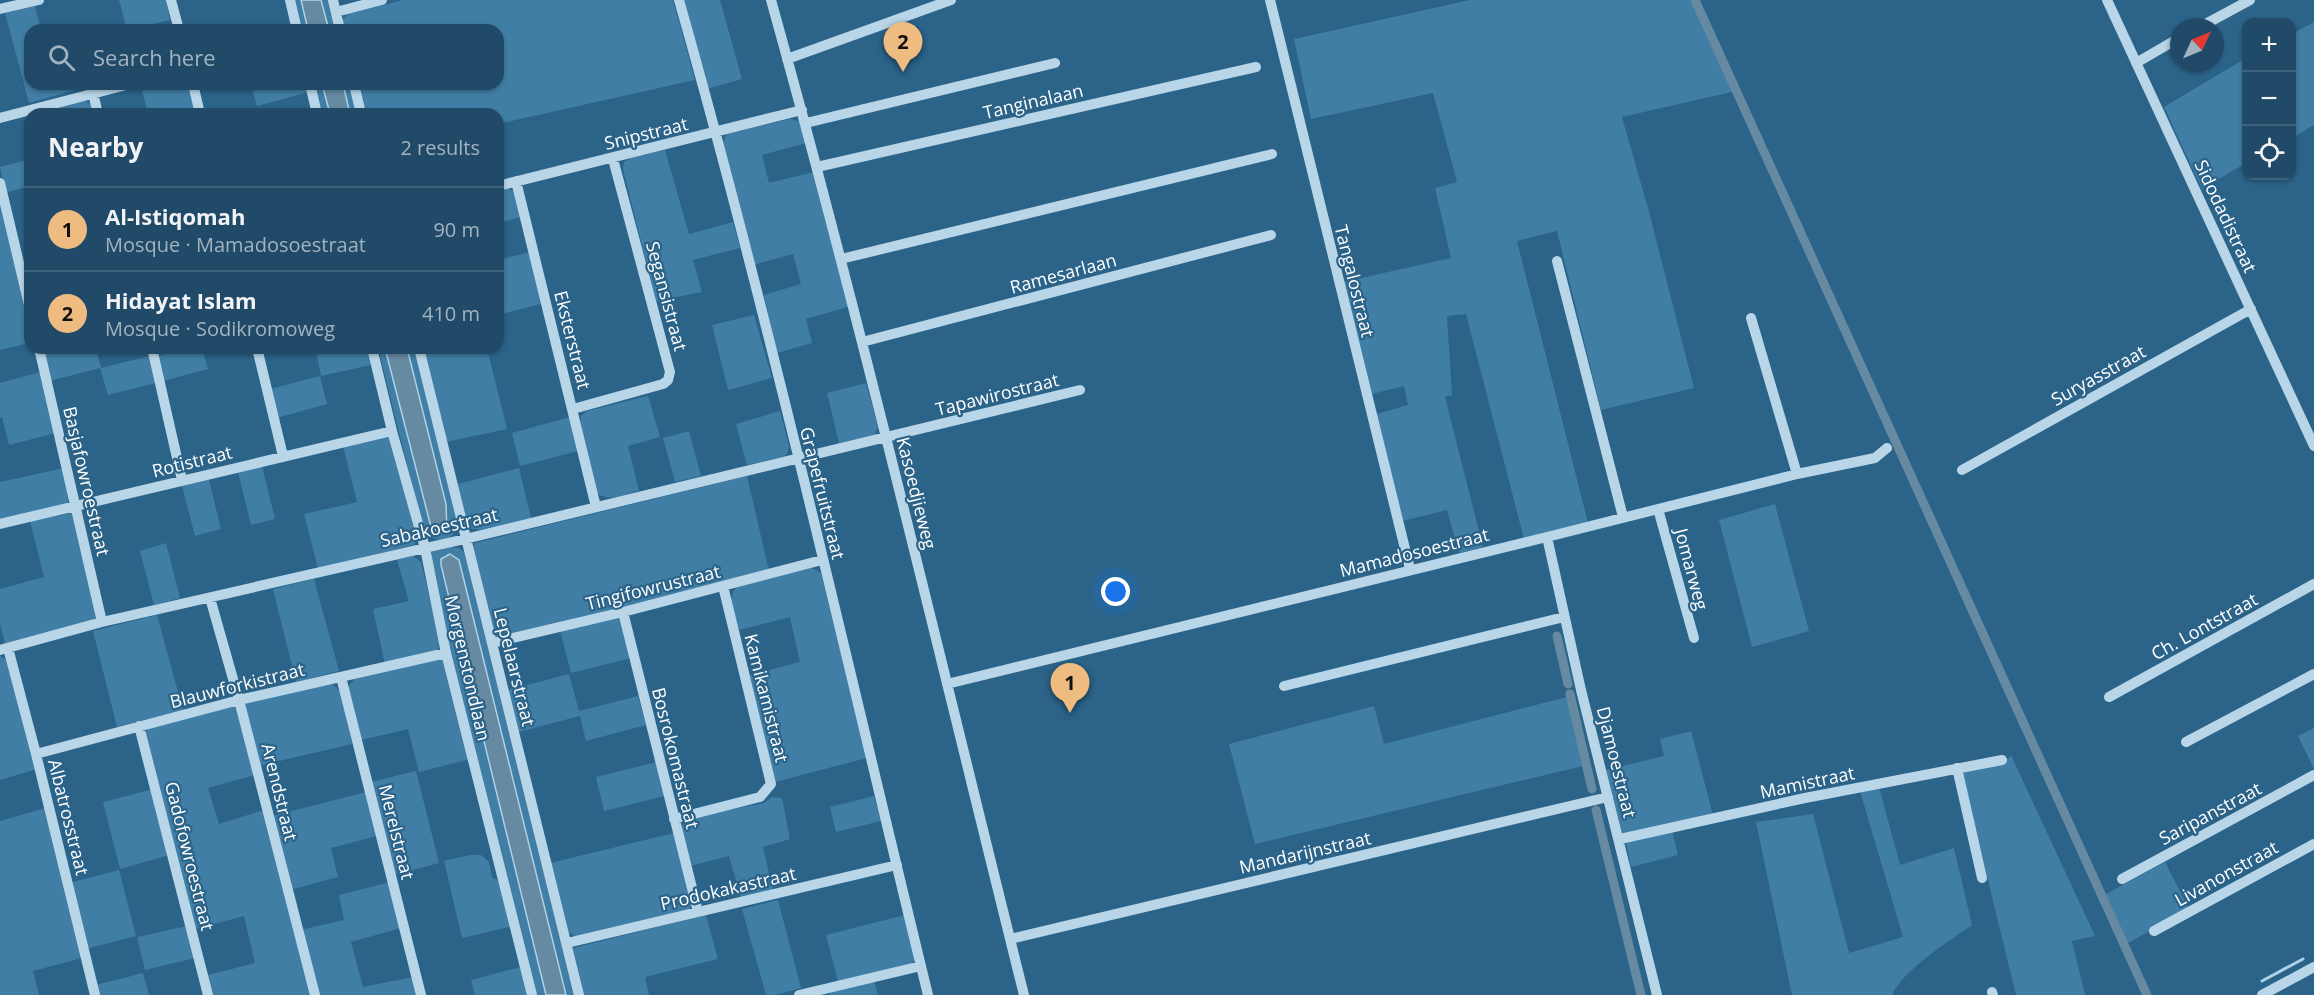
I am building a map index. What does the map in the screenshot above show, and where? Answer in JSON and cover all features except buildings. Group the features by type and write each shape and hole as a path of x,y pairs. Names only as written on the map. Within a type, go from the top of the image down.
{"street":[{"path":"0,9 39,0"},
{"path":"171,0 177,24"},
{"path":"290,0 296,24"},
{"path":"333,0 339,24"},
{"path":"336,12 382,0"},
{"name":"Grapefruitstraat","path":"679,0 716,133 798,459 928,995"},
{"name":"Kasoedjieweg","path":"771,0 806,123 887,438 1024,995"},
{"path":"787,59 951,0"},
{"name":"Tangalostraat","path":"1270,0 1410,569"},
{"name":"Sidodadistraat","path":"2107,0 2314,446"},
{"path":"2217,18 2250,0"},
{"path":"2136,63 2170,43"},
{"path":"806,123 1054,63"},
{"name":"Tanginalaan","path":"817,167 1256,67"},
{"path":"37,108 105,90"},
{"path":"194,90 199,108"},
{"path":"311,90 316,108"},
{"path":"355,90 360,108"},
{"path":"93,93 97,108"},
{"name":"Snipstraat","path":"504,184 613,159 802,110"},
{"path":"0,118 24,112"},
{"path":"841,259 1272,154"},
{"name":"Segansistraat","path":"573,409 663,384 668,380 670,372 613,159"},
{"name":"Eksterstraat","path":"516,181 596,507"},
{"path":"0,183 24,284"},
{"name":"Ramesarlaan","path":"862,342 1271,235"},
{"path":"1557,261 1623,517"},
{"name":"Suryasstraat","path":"1962,470 2251,309"},
{"path":"1751,318 1797,474"},
{"name":"Basjafowroestraat","path":"40,354 102,622"},
{"path":"153,354 182,480"},
{"path":"258,354 283,456"},
{"name":"Morgenstondlaan","path":"373,354 392,431 425,548 446,652 532,995"},
{"name":"Lepelaarstraat","path":"420,354 579,995"},
{"name":"Tapawirostraat","path":"887,438 1080,390"},
{"name":"Rotistraat","path":"0,524 392,431"},
{"name":"Sabakoestraat","path":"4,649 102,622 465,539 887,438"},
{"name":"Mamadosoestraat","path":"947,684 1797,474 1875,458 1887,448"},
{"name":"Jomarweg","path":"1658,508 1694,638"},
{"name":"Djamoestraat","path":"1547,537 1564,617 1657,995"},
{"name":"Tingifowrustraat","path":"492,643 623,612 822,560"},
{"name":"Ch. Lontstraat","path":"2109,697 2314,584"},
{"name":"Kamikamistraat","path":"674,819 760,797 771,784 723,586"},
{"name":"Arendstraat","path":"210,598 239,700 315,995"},
{"name":"Bosrokomastraat","path":"623,612 698,912"},
{"path":"1284,686 1564,617"},
{"name":"Albatrosstraat","path":"4,649 36,754 95,995"},
{"name":"Blauwforkistraat","path":"36,754 239,700 446,652"},
{"path":"2186,742 2314,674"},
{"name":"Merelstraat","path":"340,677 421,995"},
{"name":"Gadofowroestraat","path":"139,726 208,995"},
{"name":"Mamistraat","path":"1620,839 1805,798 2002,760"},
{"path":"1957,768 1982,878"},
{"name":"Saripanstraat","path":"2122,879 2314,775"},
{"name":"Mandarijnstraat","path":"1010,939 1608,797"},
{"name":"Livanonstraat","path":"2154,931 2314,844"},
{"name":"Prodokakastraat","path":"567,943 897,865"},
{"path":"799,995 819,993 921,966"},
{"path":"2262,995 2314,967"}],"shaded area":[{"path":"119,0 166,0 170,20 153,24 125,24"},
{"path":"293,0 301,0 307,24 299,24"},
{"path":"301,0 321,0 327,24 307,24"},
{"path":"321,0 330,0 336,24 327,24"},
{"path":"403,0 673,0 695,80 504,123 504,108 363,108 358,90 504,90 504,24 342,24 341,21 348,14"},
{"path":"684,0 720,0 742,79 707,89"},
{"path":"1470,0 1695,0 1736,91 1622,117 1694,388 1601,410 1557,231 1517,241 1588,523 1524,539 1466,314 1447,316 1452,395 1445,397 1483,547 1459,553 1447,510 1402,521 1377,414 1408,405 1404,386 1372,394 1343,282 1451,258 1435,188 1457,182 1433,93 1311,119 1294,39"},
{"path":"35,6 40,24 24,24 24,84 5,13"},
{"path":"2314,22 2314,125 2296,136 2296,72 2296,32"},
{"path":"2242,60 2242,165 2202,189 2164,107"},
{"path":"26,90 76,90 29,103"},
{"path":"142,90 190,90 194,108 146,108"},
{"path":"253,90 308,90 309,92 257,106"},
{"path":"315,90 324,90 328,108 320,108"},
{"path":"324,90 344,90 349,108 328,108"},
{"path":"344,90 352,90 357,108 349,108"},
{"path":"81,99 91,104 93,108 47,108"},
{"path":"790,119 800,122 806,143 762,155 769,183 814,172 848,307 806,319 812,343 777,353 764,295 801,284 793,254 753,265 723,142 727,134"},
{"path":"665,150 689,234 733,222 740,248 693,260 702,292 656,301 623,169 624,162 631,158"},
{"path":"24,161 24,188 5,193 0,167"},
{"path":"504,189 515,191 521,217 504,221"},
{"path":"0,199 24,301 24,344 0,350"},
{"path":"530,252 544,303 504,313 504,258"},
{"path":"754,315 772,378 728,390 712,325"},
{"path":"98,354 101,368 150,356 156,383 108,395 100,368 50,381 44,355"},
{"path":"204,354 208,369 163,381 157,356"},
{"path":"317,354 372,354 375,364 321,376"},
{"path":"380,354 387,354 431,527 444,532 448,524 446,504 408,354 417,354 457,514 458,529 454,534 440,540 430,537 423,528"},
{"path":"387,354 408,354 446,504 447,529 440,533 431,527"},
{"path":"424,354 488,354 507,429 446,442"},
{"path":"40,372 56,433 9,445 2,417 0,418 0,383"},
{"path":"320,376 327,404 277,418 270,389"},
{"path":"866,383 878,427 874,435 839,443 827,393"},
{"path":"648,396 660,437 628,446 639,491 618,497 602,496 597,493 580,423 581,416 587,411"},
{"path":"780,411 789,446 788,452 785,456 747,465 736,424"},
{"path":"570,417 578,451 520,466 512,433"},
{"path":"689,431 701,476 675,482 663,438"},
{"path":"387,436 392,439 418,537 414,545 318,568 304,514 357,502 343,446"},
{"path":"262,466 275,519 251,525 238,472"},
{"path":"64,468 69,499 67,504 0,521 0,482"},
{"path":"519,468 531,518 480,530 468,528 458,484"},
{"path":"208,476 221,529 195,536 181,482"},
{"path":"747,476 769,571 505,637 497,636 492,629 472,550 475,543"},
{"path":"1775,504 1809,631 1752,647 1719,520"},
{"path":"72,513 98,609 96,619 88,624 5,643 0,624 0,589 44,577 30,521"},
{"path":"166,543 180,598 154,605 140,551"},
{"path":"452,547 459,548 465,553 575,995 566,995 489,679 454,556 445,555 441,565 546,995 536,995 438,604 430,557 432,552"},
{"path":"450,554 459,560 566,995 546,995 441,565 441,559"},
{"path":"413,556 421,562 441,644 438,650 385,664 373,609 409,601 397,560"},
{"path":"810,567 821,573 867,758 775,782 750,675 800,662 790,617 739,630 732,607 732,596 738,586"},
{"path":"314,579 339,671 296,682 273,589"},
{"path":"157,615 183,710 117,727 93,631"},
{"path":"615,617 620,619 631,658 571,673 560,631"},
{"path":"0,656 7,660 37,769 0,780"},
{"path":"440,659 446,662 470,759 419,772 408,729 361,740 348,689 355,679"},
{"path":"569,674 579,711 638,696 646,725 586,741 580,716 519,732 508,690"},
{"path":"331,683 341,692 352,744 258,766 245,705 248,701"},
{"path":"1567,697 1583,766 1255,844 1229,744 1374,706 1384,744"},
{"path":"233,706 237,709 255,775 208,788 219,824 264,810 312,995 212,995 208,975 255,963 244,916 196,929 146,733 148,729"},
{"path":"2314,728 2314,769 2298,736"},
{"path":"1691,731 1713,815 1624,834 1620,831 1606,770 1664,756 1660,739"},
{"path":"2011,755 2095,936 2072,941 2085,995 2016,995 1961,770 2004,764"},
{"path":"657,762 665,796 604,811 596,777"},
{"path":"416,771 439,863 394,875 371,782"},
{"path":"1879,787 1900,865 1954,848 1972,925 1916,966 1906,975 1892,995 1792,995 1756,822 1813,814 1849,953 1903,937 1860,791"},
{"path":"153,789 169,855 120,869 103,802"},
{"path":"366,792 377,836 331,848 338,877 290,890 272,816"},
{"path":"874,796 881,821 836,832 830,807"},
{"path":"772,797 782,798 790,839 763,847 773,890 741,898 729,856 690,866 682,835 687,818 764,803"},
{"path":"45,808 82,958 33,971 39,995 0,995 0,821"},
{"path":"1672,830 1678,855 1631,867 1626,843"},
{"path":"674,833 690,898 691,906 688,911 576,937 567,931 550,863"},
{"path":"481,855 489,862 492,877 501,883 513,926 462,938 444,861"},
{"path":"2165,862 2189,909 2128,943 2106,894"},
{"path":"119,870 136,936 86,949 69,883"},
{"path":"390,882 401,928 351,942 363,987 413,977 417,995 317,995 300,930 344,920 339,895"},
{"path":"778,900 801,988 766,995 742,909"},
{"path":"706,915 718,959 645,977 649,995 584,995 573,948"},
{"path":"905,915 914,951 914,961 909,965 838,981 826,935"},
{"path":"187,926 195,958 145,970 137,937"},
{"path":"521,967 529,995 475,995 471,980"},
{"path":"143,973 149,995 98,995 96,985"},
{"path":"874,981 878,995 829,995 832,991"}],"waterway":[{"path":"1695,0 2147,995"},
{"path":"1557,636 1568,684"},
{"path":"1570,694 1592,789"},
{"path":"1596,810 1641,995"},
{"path":"2262,981 2303,959"}],"place":[{"name":"Hidayat Islam","path":"903,72"},
{"name":"Al-Istiqomah","path":"1070,713"}]}
